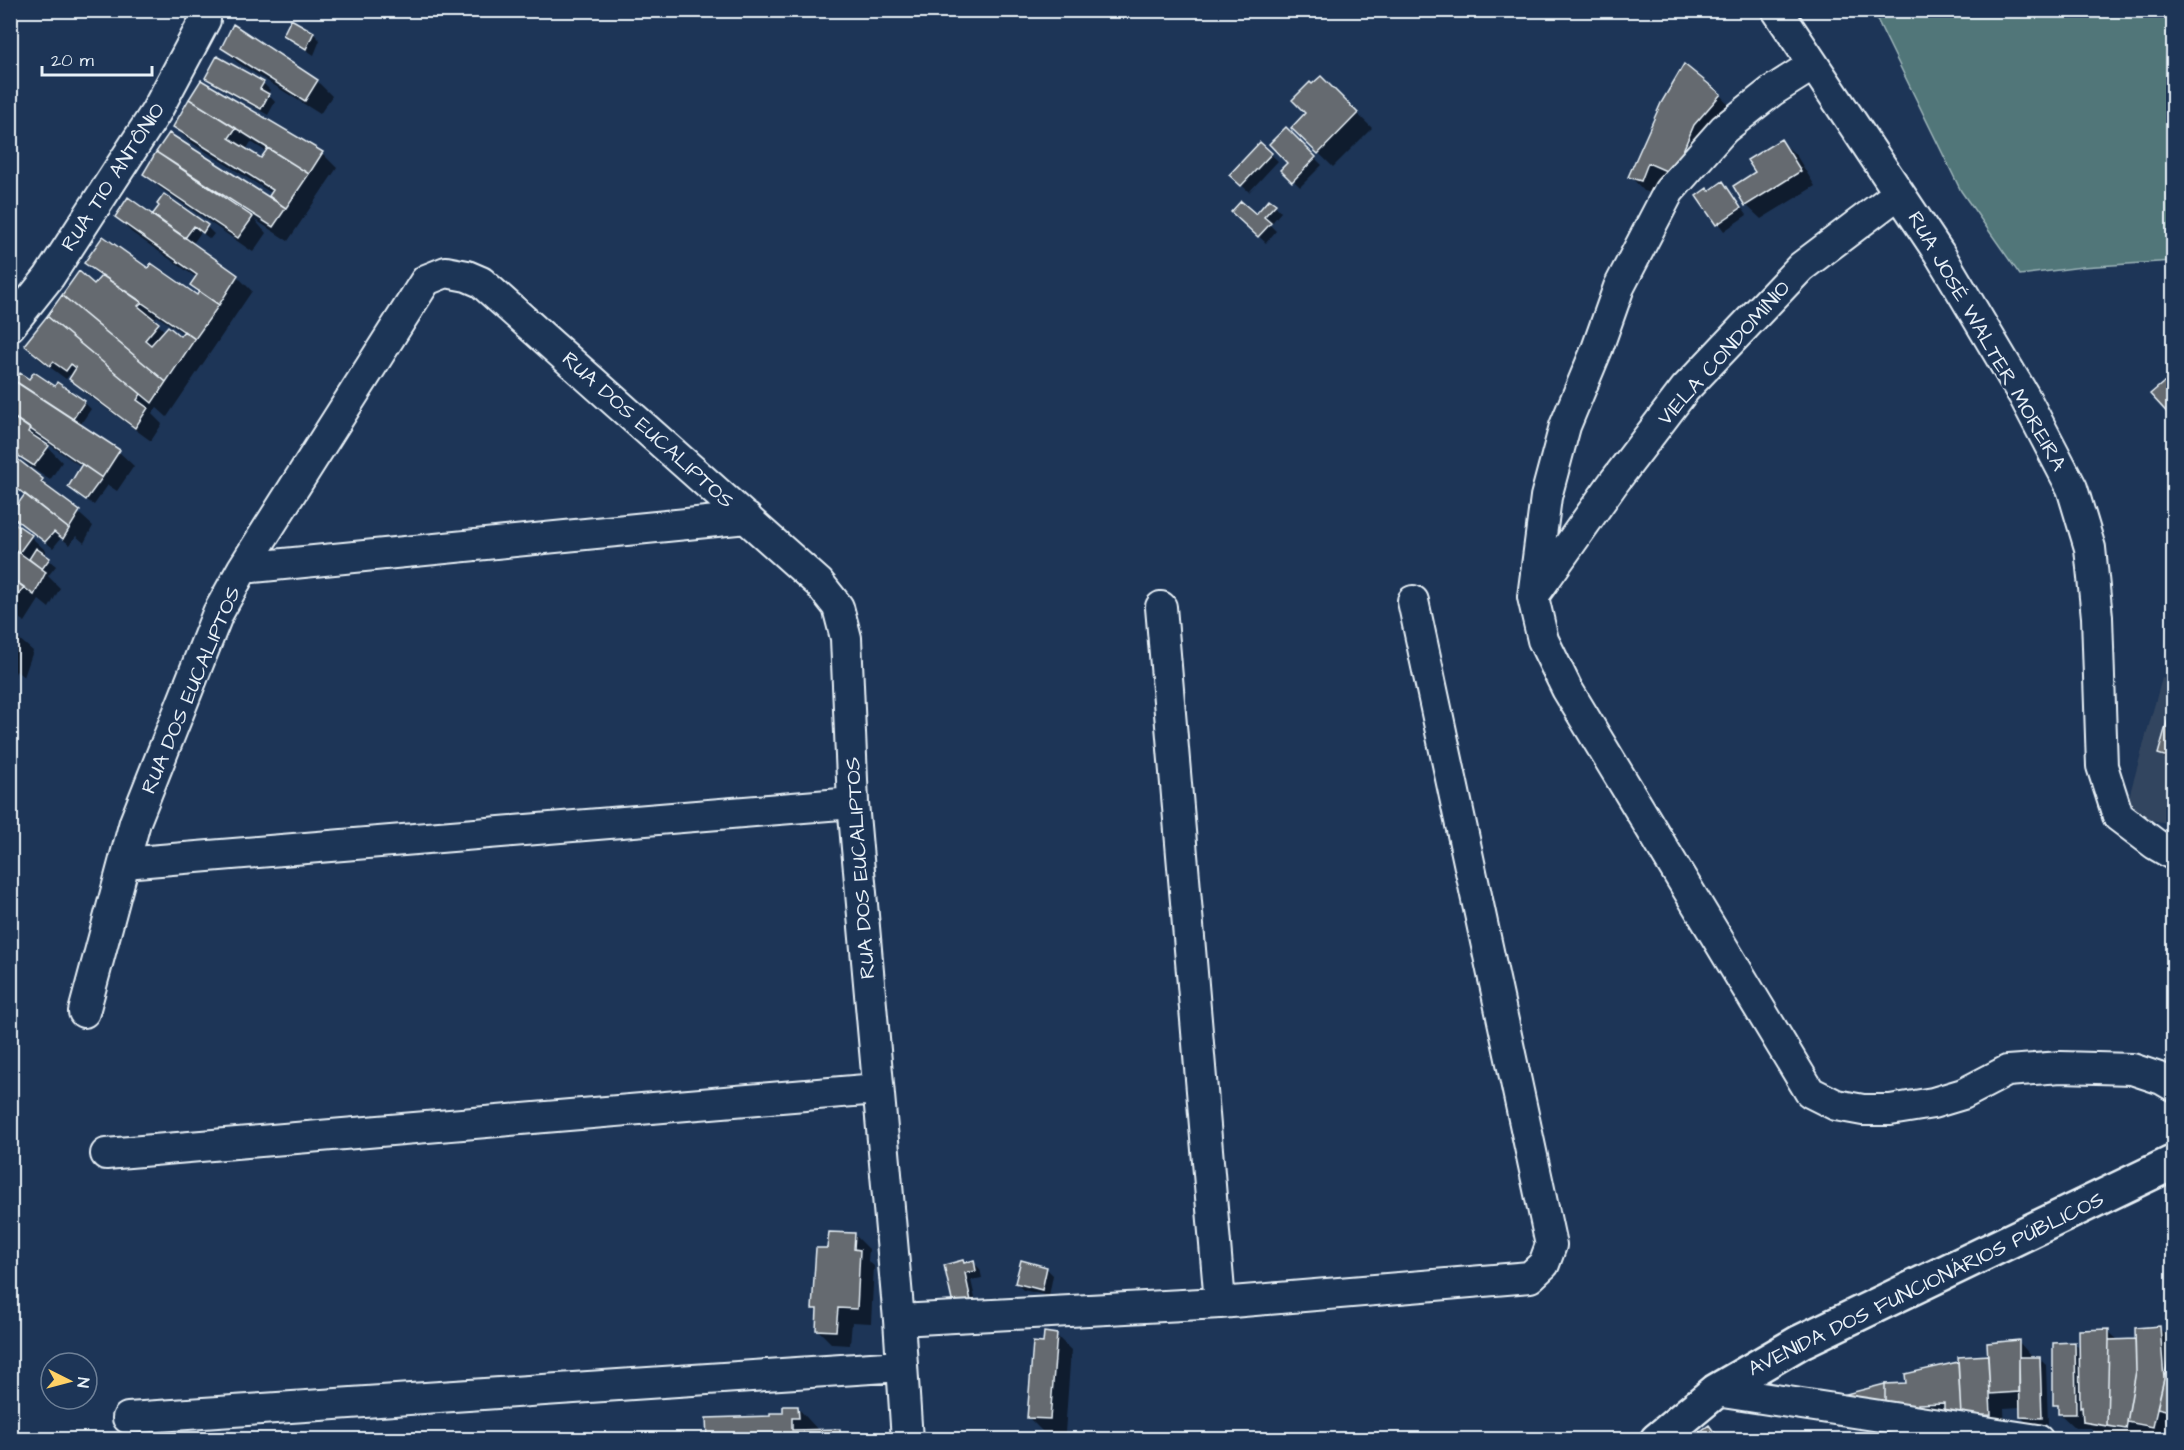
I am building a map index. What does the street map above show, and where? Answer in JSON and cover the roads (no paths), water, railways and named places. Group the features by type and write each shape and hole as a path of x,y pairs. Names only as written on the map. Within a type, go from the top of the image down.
{"street":[{"name":"RUA JOSÉ WALTER MOREIRA","path":"1777,10 1939,253 2024,396 2072,488 2090,548 2097,616 2102,766 2118,816 2155,844 2174,855"},
{"name":"RUA TIO ANTÔNIO","path":"10,326 49,277 156,112 205,20"},
{"path":"1813,65 1772,91 1724,129 1669,191 1620,287 1597,349 1564,426 1546,497 1533,597 1543,640 1567,690 1810,1092 1836,1105 1863,1110 1890,1110 1933,1103 1963,1094 2007,1071 2061,1067 2132,1069 2162,1079 2174,1086"},
{"name":"VIELA CONDOMÍNIO","path":"1533,597 1614,482 1685,389 1802,267 1899,193"},
{"name":"RUA DOS EUCALIPTOS","path":"84,1012 135,822 218,613 243,568 426,280 446,272 481,282 819,583 838,607 846,638 853,803 907,1440"},
{"path":"243,568 747,518"},
{"path":"898,1320 1220,1303 1530,1277 1544,1264 1551,1245 1413,601"},
{"path":"1161,608 1220,1303"},
{"path":"124,863 853,803"},
{"path":"106,1154 877,1089"},
{"name":"AVENIDA DOS FUNCIONÁRIOS PÚBLICOS","path":"1657,1440 1716,1390 1800,1342 2174,1162"},
{"path":"128,1418 901,1366"},
{"path":"1716,1390 2038,1440"}]}
